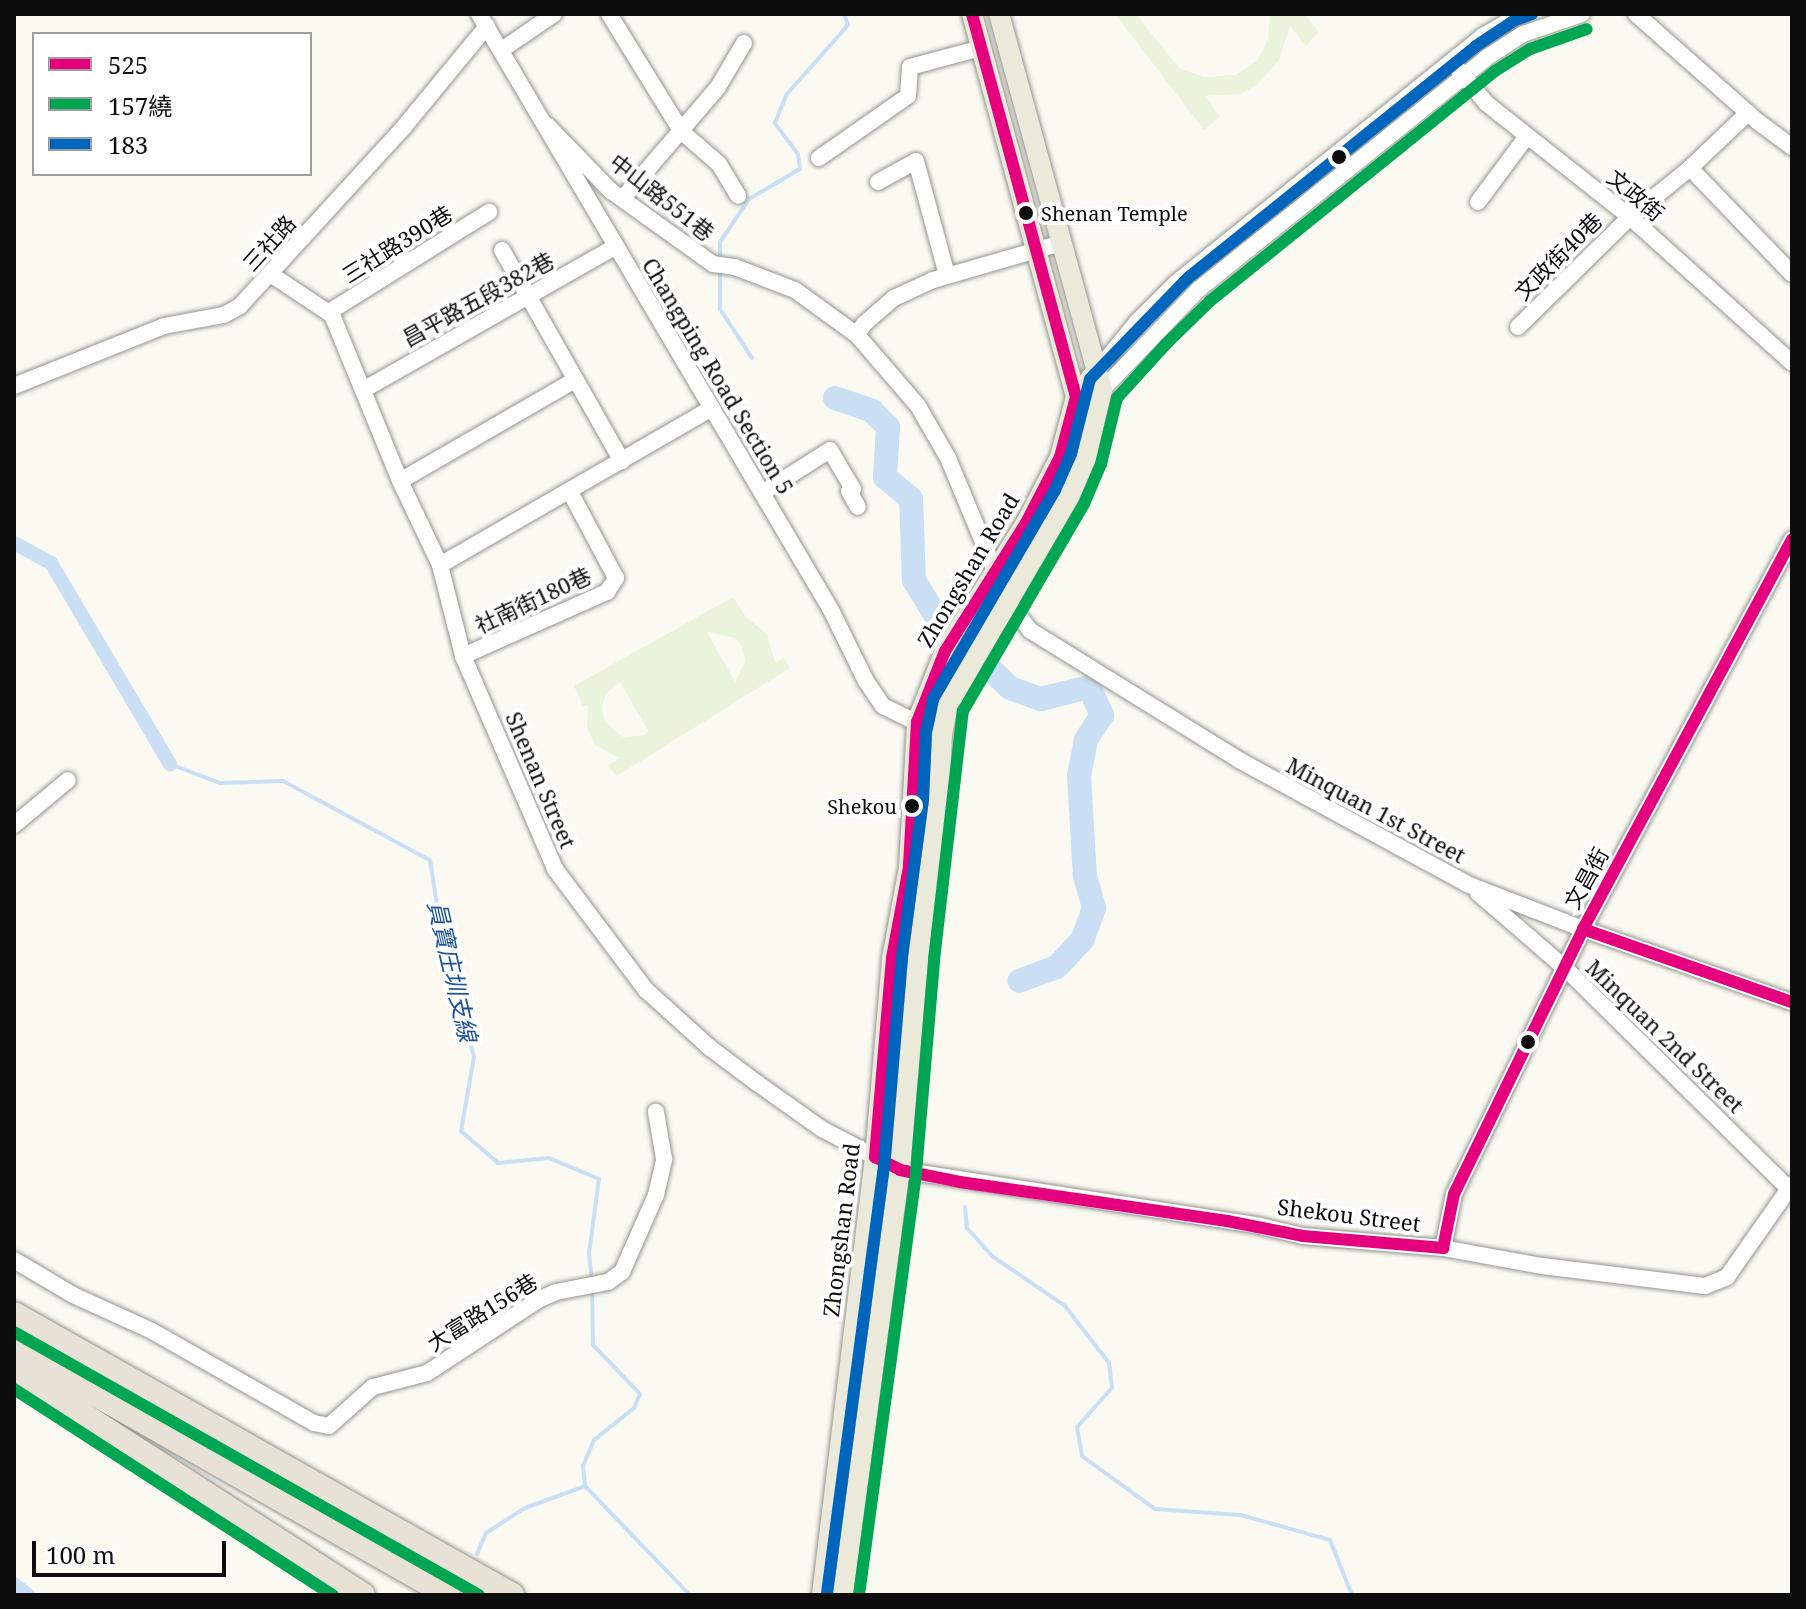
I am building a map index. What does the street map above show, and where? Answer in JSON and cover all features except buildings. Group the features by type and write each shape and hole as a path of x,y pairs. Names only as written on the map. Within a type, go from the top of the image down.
{"highway":[{"path":"14,1314 512,1595"},
{"path":"14,1348 448,1595"},
{"path":"14,1370 363,1595"}],"main road":[{"path":"972,14 1076,397 1099,390 999,14"},
{"name":"Zhongshan Road","path":"822,1595 875,1157 892,958 909,867 917,722 955,633 1026,523 1060,457 1076,397 1099,390 1086,459 1069,497 1049,537 948,705 942,735 939,800 918,958 900,1170 843,1595"}],"street":[{"path":"503,49 554,14"},
{"path":"609,14 682,132 719,164 738,196"},
{"name":"Zhongshan Road","path":"1099,390 1127,333 1176,283 1483,36 1521,14"},
{"name":"Zhongshan Road","path":"1099,390 1199,289 1465,77 1523,34 1582,14"},
{"path":"1636,14 1748,113 1792,147"},
{"name":"Changping Road Section 5","path":"483,20 503,49 615,247 762,493 883,706 942,735"},
{"name":"三社路","path":"14,386 164,326 224,315 240,306 272,275 403,128 483,20"},
{"path":"623,198 718,87 744,43"},
{"path":"819,158 908,96 910,67 981,48"},
{"name":"文政街","path":"1452,62 1486,103 1630,217 1792,363"},
{"name":"文政街40巷","path":"1518,327 1630,217 1690,168 1748,113"},
{"name":"中山路551巷","path":"547,125 611,191 713,264 735,267 795,290 857,335 918,406 948,458 995,570"},
{"path":"1478,202 1527,136"},
{"path":"878,182 916,161 947,275"},
{"path":"1690,168 1792,274"},
{"name":"三社路390巷","path":"329,312 489,212"},
{"path":"857,335 864,324 894,298 947,275 1061,243"},
{"name":"昌平路五段382巷","path":"363,390 615,247"},
{"path":"502,250 622,461"},
{"path":"272,275 329,312"},
{"name":"Shenan Street","path":"329,312 400,481 440,565 463,656 555,869 646,990 709,1047 822,1129 900,1170"},
{"path":"400,481 575,380"},
{"path":"440,565 712,408"},
{"path":"762,493 830,450 853,489 849,491 858,507"},
{"name":"社南街180巷","path":"463,656 607,592 616,578 570,492"},
{"name":"文昌街","path":"1443,1248 1454,1194 1583,929 1792,539"},
{"name":"Minquan 1st Street","path":"995,570 1008,602 1031,631 1239,760 1467,884 1583,929 1792,1002"},
{"path":"14,825 68,780"},
{"name":"Minquan 2nd Street","path":"1467,884 1565,968 1791,1189"},
{"name":"大富路156巷","path":"14,1260 73,1295 152,1331 314,1423 329,1426 373,1387 427,1373 538,1300 556,1292 608,1282 622,1272 656,1195 664,1159 656,1112"},
{"name":"Shekou Street","path":"900,1170 1249,1224 1303,1236 1443,1248 1542,1266 1705,1286 1727,1277 1791,1189"}],"green space":[{"path":"1115,14 1136,14 1179,68 1204,77 1236,75 1258,60 1268,39 1270,14 1304,14 1319,32 1306,46 1290,26 1279,60 1258,84 1240,94 1205,96 1220,117 1204,130"},
{"path":"733,597 746,617 767,634 775,663 784,658 790,668 617,776 608,766 620,758 596,746 587,729 588,705 583,706 574,686","holes":["707,632 735,638 743,648 745,661 735,682","620,682 649,732 644,735 623,737 605,722 602,707 606,694"]}],"waterway":[{"path":"720,261 720,242 749,199 800,169 798,154 775,123 787,94 848,25 844,14"},
{"path":"720,270 720,309 752,358"},
{"path":"835,398 872,411 888,427 885,477 911,499 914,580 937,618 1010,688 1041,699 1089,687 1102,715 1086,740 1079,776 1085,876 1094,908 1083,939 1057,967 1019,981"},
{"name":"員寶庄圳支線","path":"14,543 51,563 170,764"},
{"name":"員寶庄圳支線","path":"170,764 220,783 283,781 430,860 444,950 474,1057 461,1131 498,1163 549,1158 599,1179 589,1253 592,1280"},
{"path":"965,1207 967,1228 992,1256 1065,1306 1109,1363 1112,1388 1077,1427 1082,1456 1155,1509 1241,1515 1330,1540 1352,1595"},
{"name":"員寶庄圳支線","path":"592,1288 593,1345 640,1394 634,1408 594,1440 583,1466 585,1486 690,1595"},
{"path":"477,1554 486,1533 525,1508 585,1486"},
{"path":"14,1584 28,1595"}],"transit line":[{"name":"525","path":"972,14 1076,397 1060,457 1026,523 945,651 917,722 909,867 892,958 875,1157 900,1170 960,1182 1227,1221 1303,1236 1443,1248"},
{"name":"183","path":"827,1593 884,1168 902,957 923,799 926,733 933,699 1055,490 1071,454 1090,379 1189,277 1476,46 1515,20 1532,14"},
{"name":"157繞","path":"859,1595 916,1172 934,960 963,711 1084,504 1101,464 1117,398 1166,344 1210,301 1495,71 1530,49 1587,29"},
{"name":"525","path":"1443,1248 1454,1194 1583,929 1792,539"},
{"name":"525","path":"1583,929 1792,1002"},
{"name":"157繞","path":"14,1332 479,1595"},
{"name":"157繞","path":"14,1389 333,1595"}],"place":[{"name":"Shenan Temple","path":"1026,213"},
{"name":"Shekou","path":"912,806"}]}
